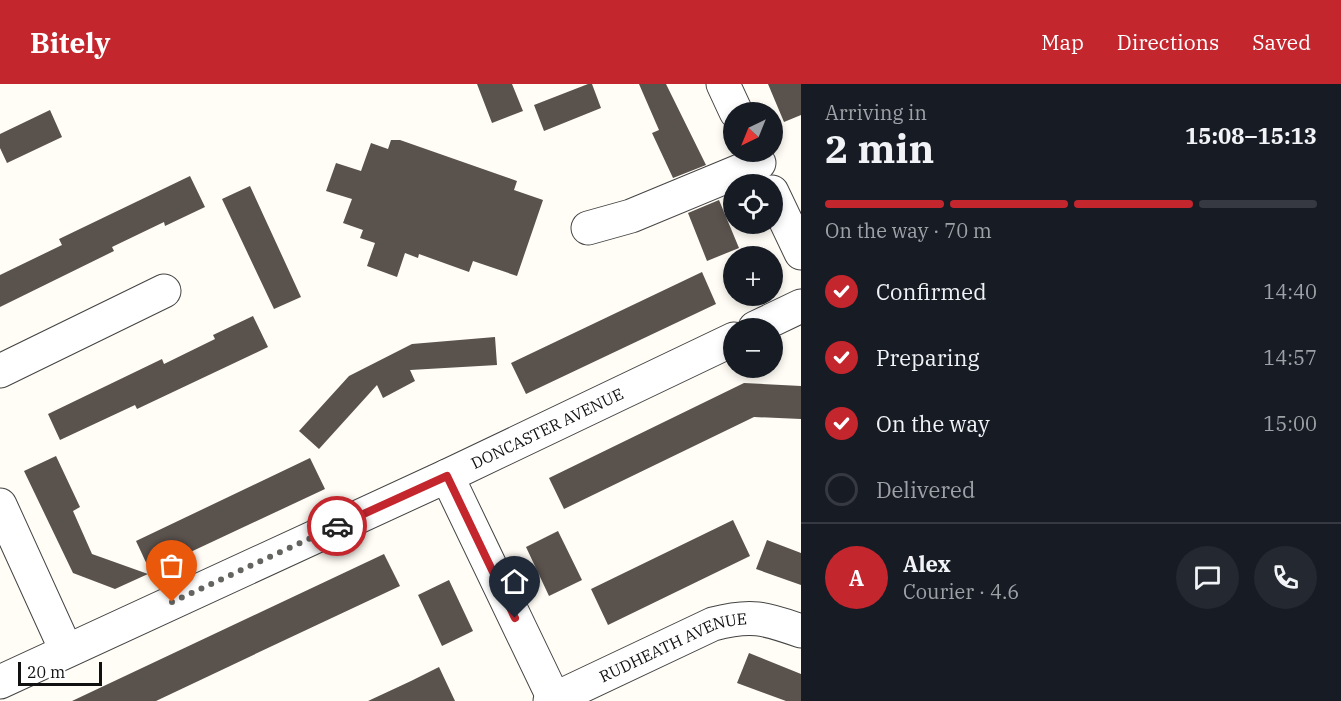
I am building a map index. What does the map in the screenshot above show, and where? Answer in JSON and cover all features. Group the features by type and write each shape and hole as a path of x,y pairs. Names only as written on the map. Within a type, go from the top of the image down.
{"street":[{"path":"723,84 731,102"},
{"path":"588,228 764,173 801,254"},
{"path":"0,371 164,291"},
{"path":"776,318 801,306"},
{"name":"DONCASTER AVENUE","path":"0,682 447,476 723,344"},
{"path":"447,476 552,700"},
{"path":"0,505 66,650"},
{"name":"RUDHEATH AVENUE","path":"552,700 713,624 741,617 766,619 801,631"}],"building":[{"path":"477,84 512,84 523,111 492,123"},
{"path":"592,84 601,108 544,131 534,105"},
{"path":"639,84 666,84 706,165 673,178 652,133 659,130"},
{"path":"768,84 801,84 801,115 784,122 783,102 776,102"},
{"path":"50,110 62,137 7,163 0,148 0,134"},
{"path":"391,140 400,140 517,181 514,190 543,200 517,276 473,261 469,272 419,254 418,258 405,253 397,277 367,266 375,243 360,238 363,230 343,223 352,199 326,191 336,163 361,171 371,143 388,149"},
{"path":"190,176 205,207 165,226 164,222 112,247 114,251 0,307 0,275 62,245 59,239"},
{"path":"250,186 301,297 274,309 222,199"},
{"path":"719,200 723,210 723,234 733,234 738,246 723,246 723,254 707,261 688,213"},
{"path":"702,272 716,304 526,394 511,363"},
{"path":"253,316 268,347 137,409 135,405 60,440 48,414 162,359 164,364 215,339 213,335"},
{"path":"495,337 497,365 410,370 415,381 383,398 377,385 319,449 299,431 349,376 412,344"},
{"path":"744,383 801,386 801,419 754,417 564,509 549,478"},
{"path":"56,456 80,507 73,511 92,554 148,574 115,589 73,573 24,471"},
{"path":"310,458 325,489 150,571 136,541"},
{"path":"733,520 750,556 608,625 591,589"},
{"path":"558,531 582,580 549,596 526,547"},
{"path":"767,540 801,553 801,585 756,569"},
{"path":"384,554 400,586 156,701 72,701"},
{"path":"449,580 473,631 442,646 418,595"},
{"path":"749,653 801,674 801,701 786,701 737,683"},
{"path":"439,667 455,701 368,701 411,681"}],"way so far":[{"path":"172,602 337,526"}],"route":[{"path":"337,526 447,476 515,618"}]}
